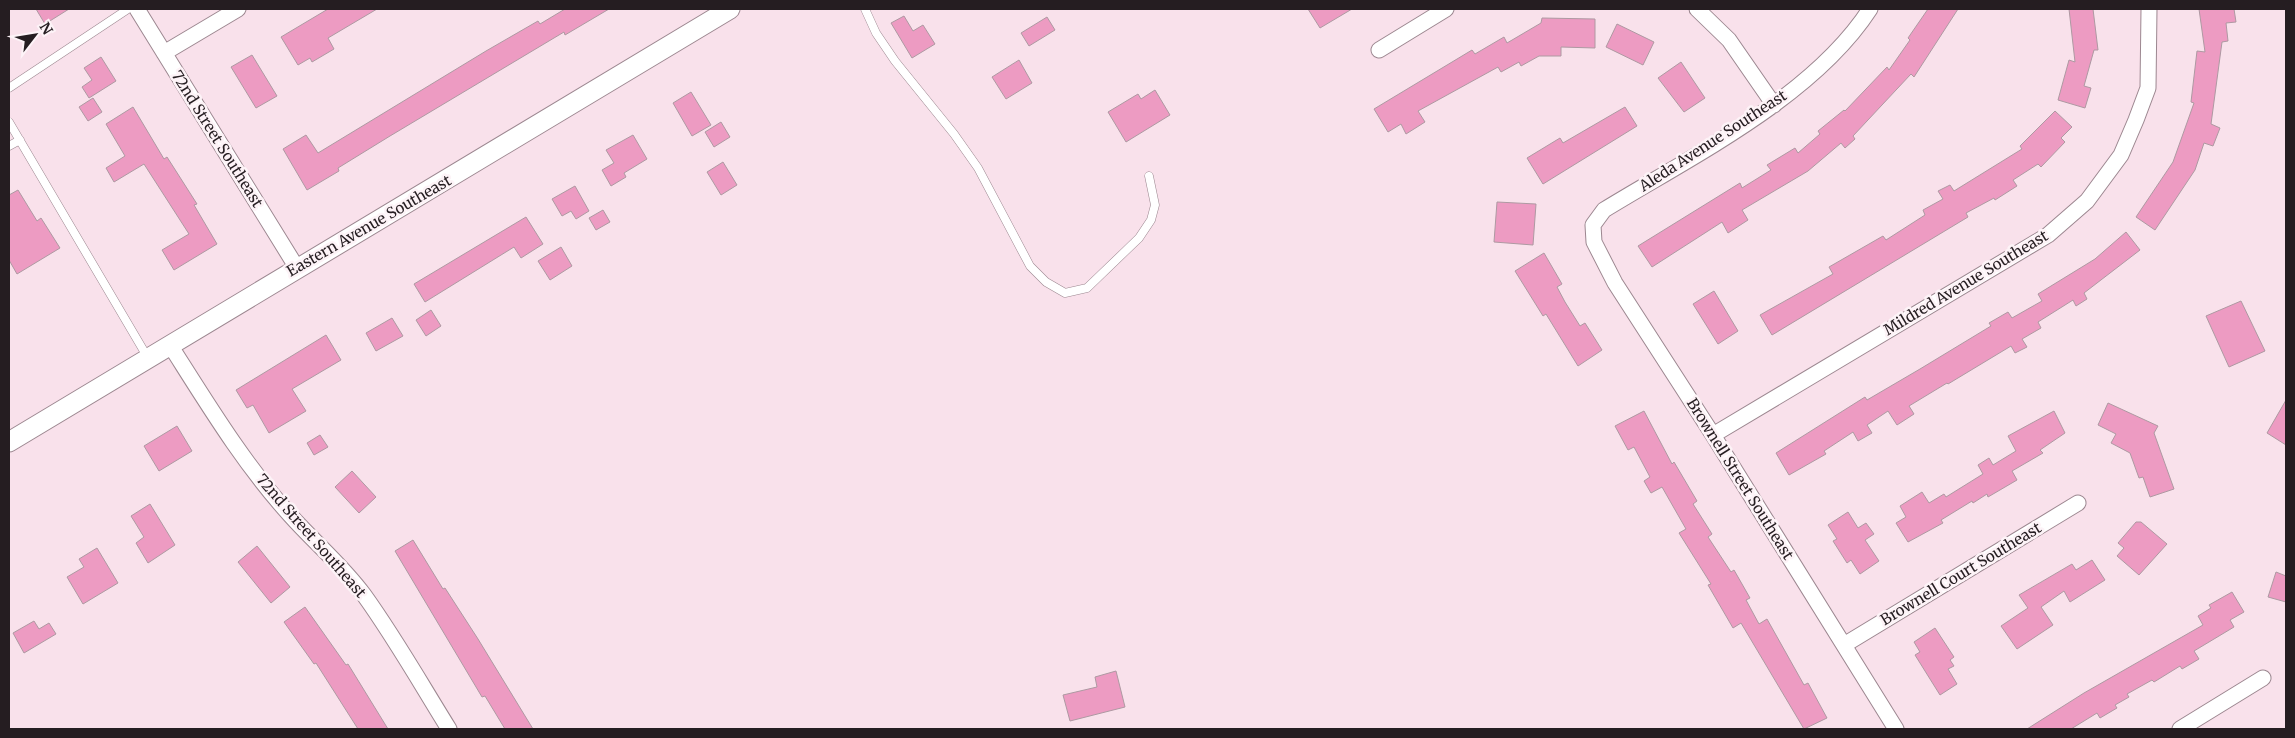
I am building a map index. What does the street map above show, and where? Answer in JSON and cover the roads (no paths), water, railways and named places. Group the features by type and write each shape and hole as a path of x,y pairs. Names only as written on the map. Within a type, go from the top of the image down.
{"street":[{"name":"72nd Street Southeast","path":"137,9 297,268"},
{"path":"164,53 238,9"},
{"name":"Eastern Avenue Southeast","path":"9,442 297,268 444,183 730,9"},
{"path":"1379,50 1446,9"},
{"path":"1697,9 1729,40 1774,105"},
{"name":"Aleda Avenue Southeast","path":"1593,224 1604,210 1774,105 1840,48 1870,9"},
{"name":"Mildred Avenue Southeast","path":"1714,435 2048,235 2087,201 2120,155 2148,88 2149,9"},
{"name":"Brownell Street Southeast","path":"1593,224 1594,242 1615,283 1714,435 1896,729"},
{"name":"72nd Street Southeast","path":"170,345 238,450 290,515 337,560 363,594 401,649 449,729"},
{"name":"Brownell Court Southeast","path":"1844,645 2078,503"},
{"path":"2180,729 2263,678"}],"lane":[{"path":"9,88 128,9"},
{"path":"865,9 876,33 895,61 954,134 978,168 1030,266 1046,282 1065,293 1087,288 1139,238 1151,220 1155,205 1148,176"},
{"path":"9,122 148,358"},
{"path":"9,146 20,140"}]}
